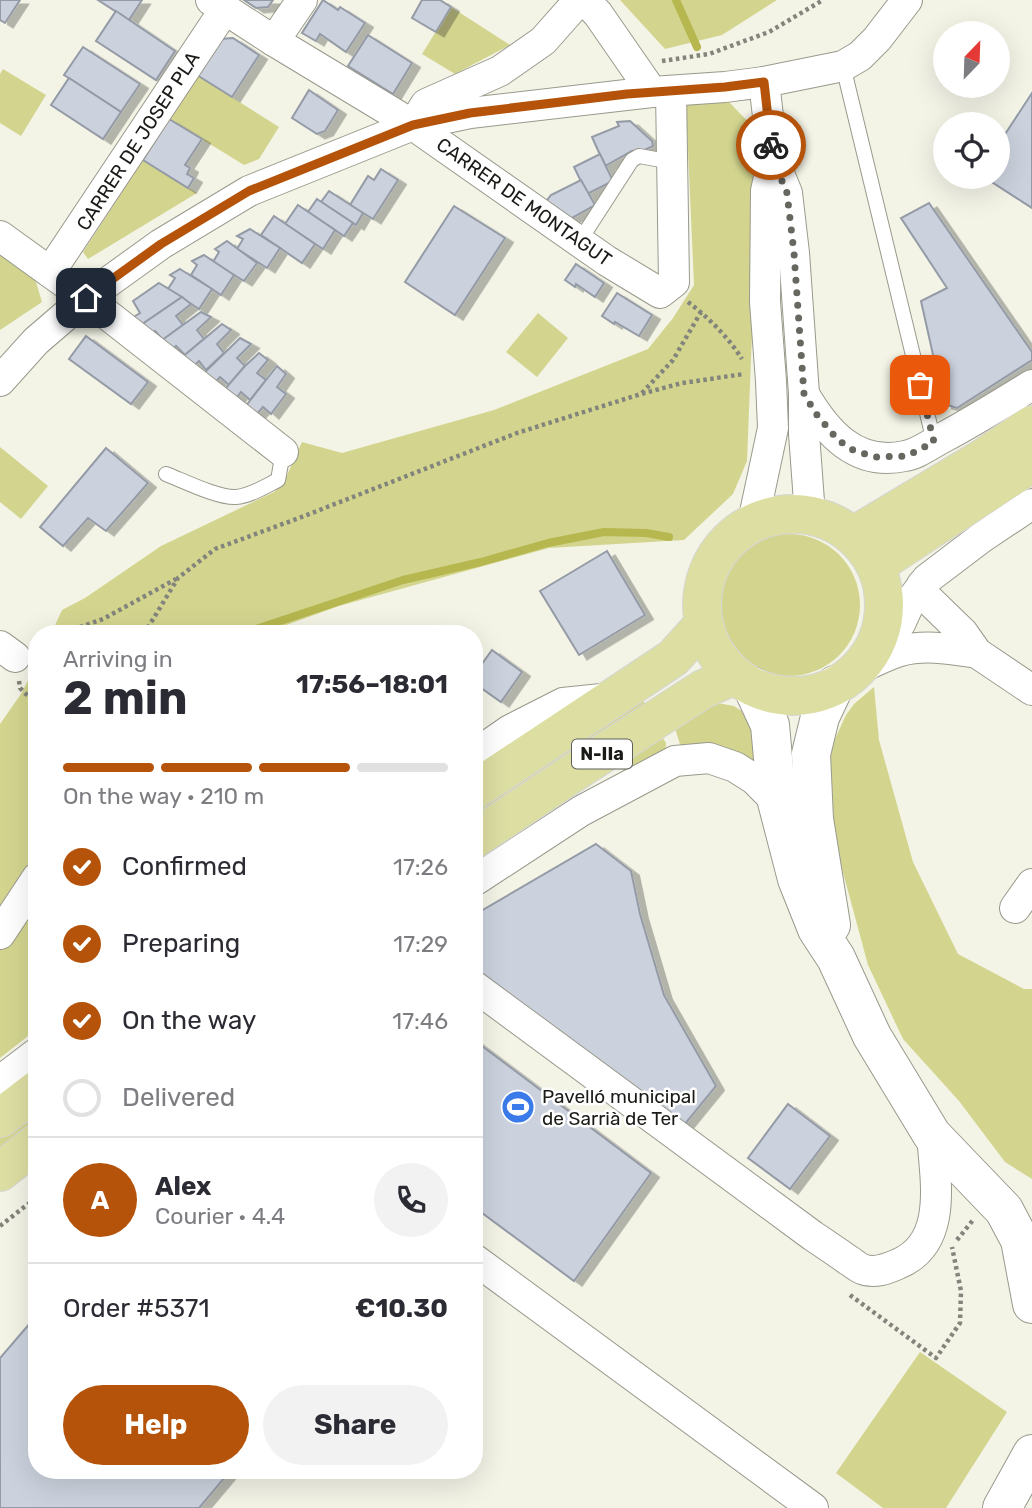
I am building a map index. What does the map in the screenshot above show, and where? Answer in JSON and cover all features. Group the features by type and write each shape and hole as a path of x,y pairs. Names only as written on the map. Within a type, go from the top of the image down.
{"main road":[{"path":"864,551 980,460 1032,425"},
{"path":"864,551 1032,463"},
{"path":"781,514 810,515 829,521 864,551 881,584 884,612 882,634 847,677 819,693 792,697 761,691 743,681 714,653 702,626 701,594 709,565 727,540 752,522 781,514"},
{"name":"N-IIa","path":"483,784 673,658 702,626"},
{"name":"N-IIa","path":"483,833 703,689 743,681"},
{"path":"0,1118 28,1097"},
{"path":"0,1172 28,1150"}],"street":[{"path":"274,41 302,0"},
{"path":"413,125 426,104 500,71 543,41 574,6 575,0"},
{"path":"585,0 634,66 662,91"},
{"path":"0,380 36,341 86,298 161,244 249,191 413,125 470,113 662,91 725,87 843,66 877,39 907,0"},
{"name":"CARRER DE MONTAGUT","path":"218,5 413,125 579,242 660,293 674,282 672,162 662,91"},
{"name":"CARRER DE JOSEP PLA","path":"50,272 218,5"},
{"path":"764,82 773,159 787,193 794,253 810,515"},
{"path":"752,522 773,428 761,375 766,191 773,159"},
{"path":"0,236 86,298 283,452"},
{"path":"804,394 838,440 853,450 874,457 907,456 969,424 1032,385"},
{"path":"882,634 900,624 910,602 927,579 1032,504"},
{"path":"922,585 926,597 962,633 977,653 1032,690"},
{"path":"836,958 814,819 811,754 820,717 847,677 899,651 937,647 977,653"},
{"path":"743,681 770,725 777,802 797,879 817,929 836,958 872,1036 932,1135 1018,1217 1032,1304 1032,1334"},
{"path":"483,749 510,730 563,703 615,698"},
{"path":"581,811 599,780 630,737"},
{"path":"483,875 581,811 675,761 709,758 735,767 754,779 777,802"},
{"path":"1014,908 1032,884"},
{"path":"0,934 28,892"},
{"path":"483,993 813,1236 862,1269 881,1271 902,1263 918,1251 931,1231 936,1210 932,1135"},
{"path":"0,1081 28,1060"},
{"path":"483,1266 813,1508"},
{"path":"1002,1508 1032,1454"}],"lane":[{"path":"843,66 934,442"},
{"path":"579,242 632,160 639,156 672,162"},
{"path":"166,474 221,495 237,497 278,480 283,452"}],"path":[{"path":"634,66 709,54 769,32 823,0"},
{"path":"641,394 674,360 701,312 761,375"},
{"path":"88,625 103,620 178,578 215,549 517,433 682,383 761,375"},
{"path":"149,625 178,578"},
{"path":"0,1227 28,1204"}],"green space":[{"path":"620,0 777,0 722,35 665,49"},
{"path":"451,7 510,45 455,74 422,54"},
{"path":"3,69 46,95 21,136 0,123 0,74"},
{"path":"197,75 279,127 259,159 244,165 169,119"},
{"path":"729,102 756,130 747,461 733,494 684,540 549,548 339,606 286,625 55,625 62,610 85,598 161,546 274,492 283,484 302,442 342,453 494,410 648,349 673,318 694,285 686,105"},
{"path":"143,160 197,193 88,259 83,252"},
{"path":"0,242 30,262 42,302 0,330"},
{"path":"538,313 568,338 537,377 506,352"},
{"path":"0,447 48,486 21,519 0,502"},
{"path":"789,534 816,539 839,555 855,578 860,605 855,632 839,655 816,671 789,676 762,671 739,655 723,632 718,605 723,578 739,555 762,539"},
{"path":"28,680 28,1036 0,1058 0,724"},
{"path":"874,687 879,740 913,862 958,954 1024,989 1032,989 1032,1179 1005,1162 959,1101 903,1039 868,965 835,843 831,755 834,741 846,715 854,704"},
{"path":"641,696 648,709 483,816 483,801"},
{"path":"712,702 734,706 751,717 764,765 682,751 674,725"},
{"path":"659,732 666,743 665,757 607,789 647,742"},
{"path":"28,1115 28,1133 0,1155 0,1136"},
{"path":"920,1352 1007,1412 946,1508 883,1508 836,1473"}],"building":[{"path":"0,0 20,0 5,23 0,20"},
{"path":"98,0 142,0 129,20"},
{"path":"244,0 273,0 268,7 256,8"},
{"path":"323,0 365,23 346,52 320,34 316,41 302,33"},
{"path":"422,0 440,0 451,7 436,32 412,18"},
{"path":"116,11 175,51 156,80 96,41"},
{"path":"368,35 412,63 393,94 348,66"},
{"path":"233,38 259,55 232,97 197,75 220,39"},
{"path":"83,47 140,84 121,112 64,75"},
{"path":"69,78 121,112 103,139 51,105"},
{"path":"309,90 338,110 325,131 317,134 292,118"},
{"path":"1032,93 1032,208 1003,189 1010,189 1010,127"},
{"path":"169,119 202,139 185,165 190,168 187,174 194,178 188,188 143,160"},
{"path":"630,121 652,141 653,146 634,155 632,151 605,166 592,137 619,126 617,122"},
{"path":"600,154 613,181 587,194 574,167"},
{"path":"381,169 398,180 373,219 350,205 368,176 374,180"},
{"path":"581,180 595,205 568,220 544,204 551,195"},
{"path":"329,191 363,213 356,225 321,202"},
{"path":"317,199 353,223 344,236 308,212"},
{"path":"929,203 1032,352 1032,360 957,408 944,404 921,301 947,288 901,218"},
{"path":"298,205 335,230 323,249 285,224"},
{"path":"454,206 505,238 455,315 405,282"},
{"path":"274,216 315,244 302,263 261,235"},
{"path":"250,229 280,248 267,268 237,249 243,239 237,236"},
{"path":"227,241 257,263 244,281 213,262 219,252 215,249"},
{"path":"204,255 234,275 221,295 191,275 197,265 192,261"},
{"path":"576,264 604,283 595,297 565,280"},
{"path":"180,269 212,289 199,309 168,289 175,278 170,275"},
{"path":"159,283 182,297 138,327 132,318 140,313 133,301"},
{"path":"617,293 652,315 639,336 602,316"},
{"path":"182,297 191,304 176,316 183,325 163,340 155,331 150,336 138,327"},
{"path":"201,312 211,317 197,330 204,339 185,355 176,346 170,352 158,343"},
{"path":"222,324 231,330 217,344 224,353 206,370 199,361 193,367 180,359"},
{"path":"86,336 148,382 131,404 69,359"},
{"path":"240,338 251,344 237,358 245,366 229,385 220,377 215,383 202,375"},
{"path":"259,353 268,360 257,373 266,380 250,400 241,392 235,400 224,390"},
{"path":"277,366 286,374 277,387 286,394 271,414 263,407 256,415 245,407"},
{"path":"106,448 148,483 106,531 88,518 63,546 40,527"},
{"path":"607,551 645,615 579,655 540,591"},
{"path":"492,650 522,672 501,702 483,689 483,662"},
{"path":"596,844 631,871 640,914 664,995 716,1086 685,1124 483,976 483,910"},
{"name":"Pavelló municipal de Sarrià de Ter","path":"483,1047 651,1173 574,1281 483,1214"},
{"path":"788,1104 830,1136 790,1189 748,1158"},
{"path":"28,1325 28,1479 223,1479 199,1508 0,1508 0,1358"}],"waterway":[{"path":"676,0 697,47"},
{"path":"268,625 403,580 548,543 604,532 646,533 669,537"}],"way so far":[{"path":"771,145 773,159 787,193 804,394 817,415 838,440 853,450 874,457 907,456 934,442 920,385"}],"place":[{"name":"Pavelló municipal de Sarrià de Ter","path":"518,1107"}],"route":[{"path":"86,298 161,244 249,191 413,125 470,113 627,94 764,82 771,145"}]}
